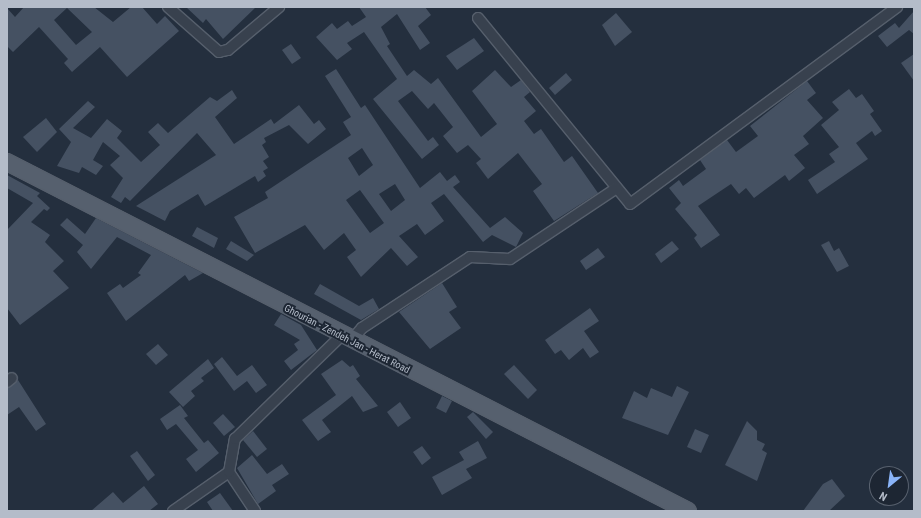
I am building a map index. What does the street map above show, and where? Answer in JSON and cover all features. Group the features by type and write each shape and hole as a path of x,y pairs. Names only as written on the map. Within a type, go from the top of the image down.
{"main road":[{"name":"Ghourian - Zendeh Jan - Herat Road","path":"7,162 346,339 688,511"}],"street":[{"path":"168,7 219,52 228,50 279,7"},
{"path":"478,18 630,204 838,54 897,7"},
{"path":"255,511 229,472 235,440 346,339 470,256 510,259 617,188"},
{"path":"173,511 229,472"}],"building":[{"path":"24,7 94,7 113,22 131,7 142,7 157,24 165,16 179,31 127,77 100,47 72,72 64,63 68,59 39,27 13,52 7,46 7,8 15,17","holes":["67,8 92,32 76,45 54,20"]},
{"path":"186,7 256,7 223,39 206,19 203,23"},
{"path":"359,7 425,7 431,15 418,26 430,43 420,50 397,14 381,27 390,44 387,46 407,76 414,70 431,84 438,78 481,137 497,124 472,91 495,70 511,87 521,80 530,92 524,97 536,111 524,121 534,134 541,129 564,162 572,156 598,193 554,221 533,191 542,184 518,153 488,179 476,163 481,159 468,145 457,153 443,136 453,127 434,103 428,109 412,91 398,101 428,141 433,137 439,145 422,159 373,99 397,79 364,32 347,43 352,49 337,60 316,37 332,23 337,29 348,21 352,26 366,17"},
{"path":"914,11 914,34 909,30 887,47 878,36 895,23 899,28"},
{"path":"616,13 632,32 615,46 602,25"},
{"path":"474,38 484,51 457,70 446,56"},
{"path":"291,44 301,58 292,64 282,50"},
{"path":"914,54 914,81 901,63"},
{"path":"336,69 361,108 365,105 420,188 440,172 447,181 455,175 460,182 453,187 490,228 505,217 523,233 516,247 492,235 483,242 444,194 431,203 444,221 425,235 417,224 399,236 418,257 407,266 391,248 361,277 347,257 356,250 344,233 324,250 305,225 255,253 234,217 268,198 265,192 351,135 343,122 351,117 325,76","holes":["362,148 373,165 359,176 348,158","395,184 405,200 391,211 379,194","360,190 384,223 370,233 346,200"]},
{"path":"566,73 572,80 555,95 549,88"},
{"path":"807,81 816,93 807,100 823,118 803,136 809,144 794,155 805,168 789,181 785,175 754,198 746,188 739,194 731,184 698,206 720,235 701,248 694,238 697,235 675,209 681,203 669,188 679,180 683,186 706,169 700,160 727,140 736,152 758,136 750,126"},
{"path":"849,89 856,98 862,94 874,111 870,114 882,131 875,136 872,131 856,143 868,159 817,194 808,180 835,162 829,154 839,147 821,125 839,110 832,102"},
{"path":"232,90 237,98 215,117 234,144 271,119 274,124 299,105 314,124 319,120 326,129 308,144 289,125 264,138 266,142 262,145 269,157 263,161 268,168 263,171 266,176 258,182 255,176 205,206 198,194 170,211 165,221 136,206 216,155 197,133 130,201 125,197 121,203 111,197 123,178 110,165 120,156 103,142 93,160 103,166 96,175 82,167 79,173 57,166 71,142 59,129 88,101 95,107 73,128 91,138 107,119 122,131 117,138 141,162 160,145 148,132 158,123 168,133 210,97 217,101"},
{"path":"46,118 57,132 37,152 23,137"},
{"path":"7,175 40,193 37,196 50,208 47,211 44,209 31,222 50,235 45,242 64,261 53,271 69,288 20,325 7,308 7,230 33,203 7,188"},
{"path":"67,218 85,234 96,218 203,273 189,281 185,275 126,321 107,293 120,284 123,288 141,275 138,273 151,255 117,237 91,269 77,252 83,245 60,225"},
{"path":"197,227 218,238 214,248 192,236"},
{"path":"231,241 254,255 247,261 226,249"},
{"path":"672,241 679,249 661,263 655,254"},
{"path":"829,241 834,251 839,248 849,266 837,272 821,245"},
{"path":"598,248 605,257 586,270 580,261"},
{"path":"442,283 457,307 449,312 461,328 430,349 399,312"},
{"path":"320,284 359,306 373,298 379,309 361,320 314,294"},
{"path":"590,308 599,321 584,331 599,352 590,358 583,348 569,360 561,350 555,354 545,340"},
{"path":"281,314 301,325 317,350 291,370 284,361 298,350 294,344 300,340 274,325"},
{"path":"158,344 168,355 156,365 146,354"},
{"path":"222,357 237,376 252,365 267,385 256,393 247,381 234,391 214,364"},
{"path":"208,359 214,368 201,378 204,381 191,391 195,396 183,407 169,392"},
{"path":"342,360 350,367 353,365 360,376 356,379 378,406 363,412 352,396 322,420 331,432 318,441 302,420 336,395 321,374"},
{"path":"514,365 537,390 528,399 504,374"},
{"path":"18,380 46,424 36,431 19,407 7,415 7,388"},
{"path":"677,386 689,392 668,435 622,418 634,391 647,398 651,388 672,397"},
{"path":"442,396 452,401 446,413 436,408"},
{"path":"400,402 411,418 398,427 387,412"},
{"path":"180,405 188,416 184,418 204,443 208,440 219,453 196,472 186,459 198,450 176,424 167,430 160,419"},
{"path":"473,412 493,432 486,439 467,417"},
{"path":"223,414 235,427 224,436 213,423"},
{"path":"747,421 757,431 757,440 765,444 762,450 767,453 757,481 725,465"},
{"path":"695,429 709,435 701,453 687,447"},
{"path":"253,431 267,449 257,457 243,440"},
{"path":"478,441 487,458 466,469 472,478 442,495 432,477 464,460 459,452"},
{"path":"422,446 431,458 422,465 413,452"},
{"path":"137,451 155,475 148,481 130,456"},
{"path":"252,455 267,474 282,464 289,474 272,485 276,491 258,504 237,468"},
{"path":"832,479 845,496 829,511 803,511 823,484"},
{"path":"144,486 158,504 149,511 91,511 113,492 123,503"},
{"path":"220,493 233,511 213,511 207,502"}]}
